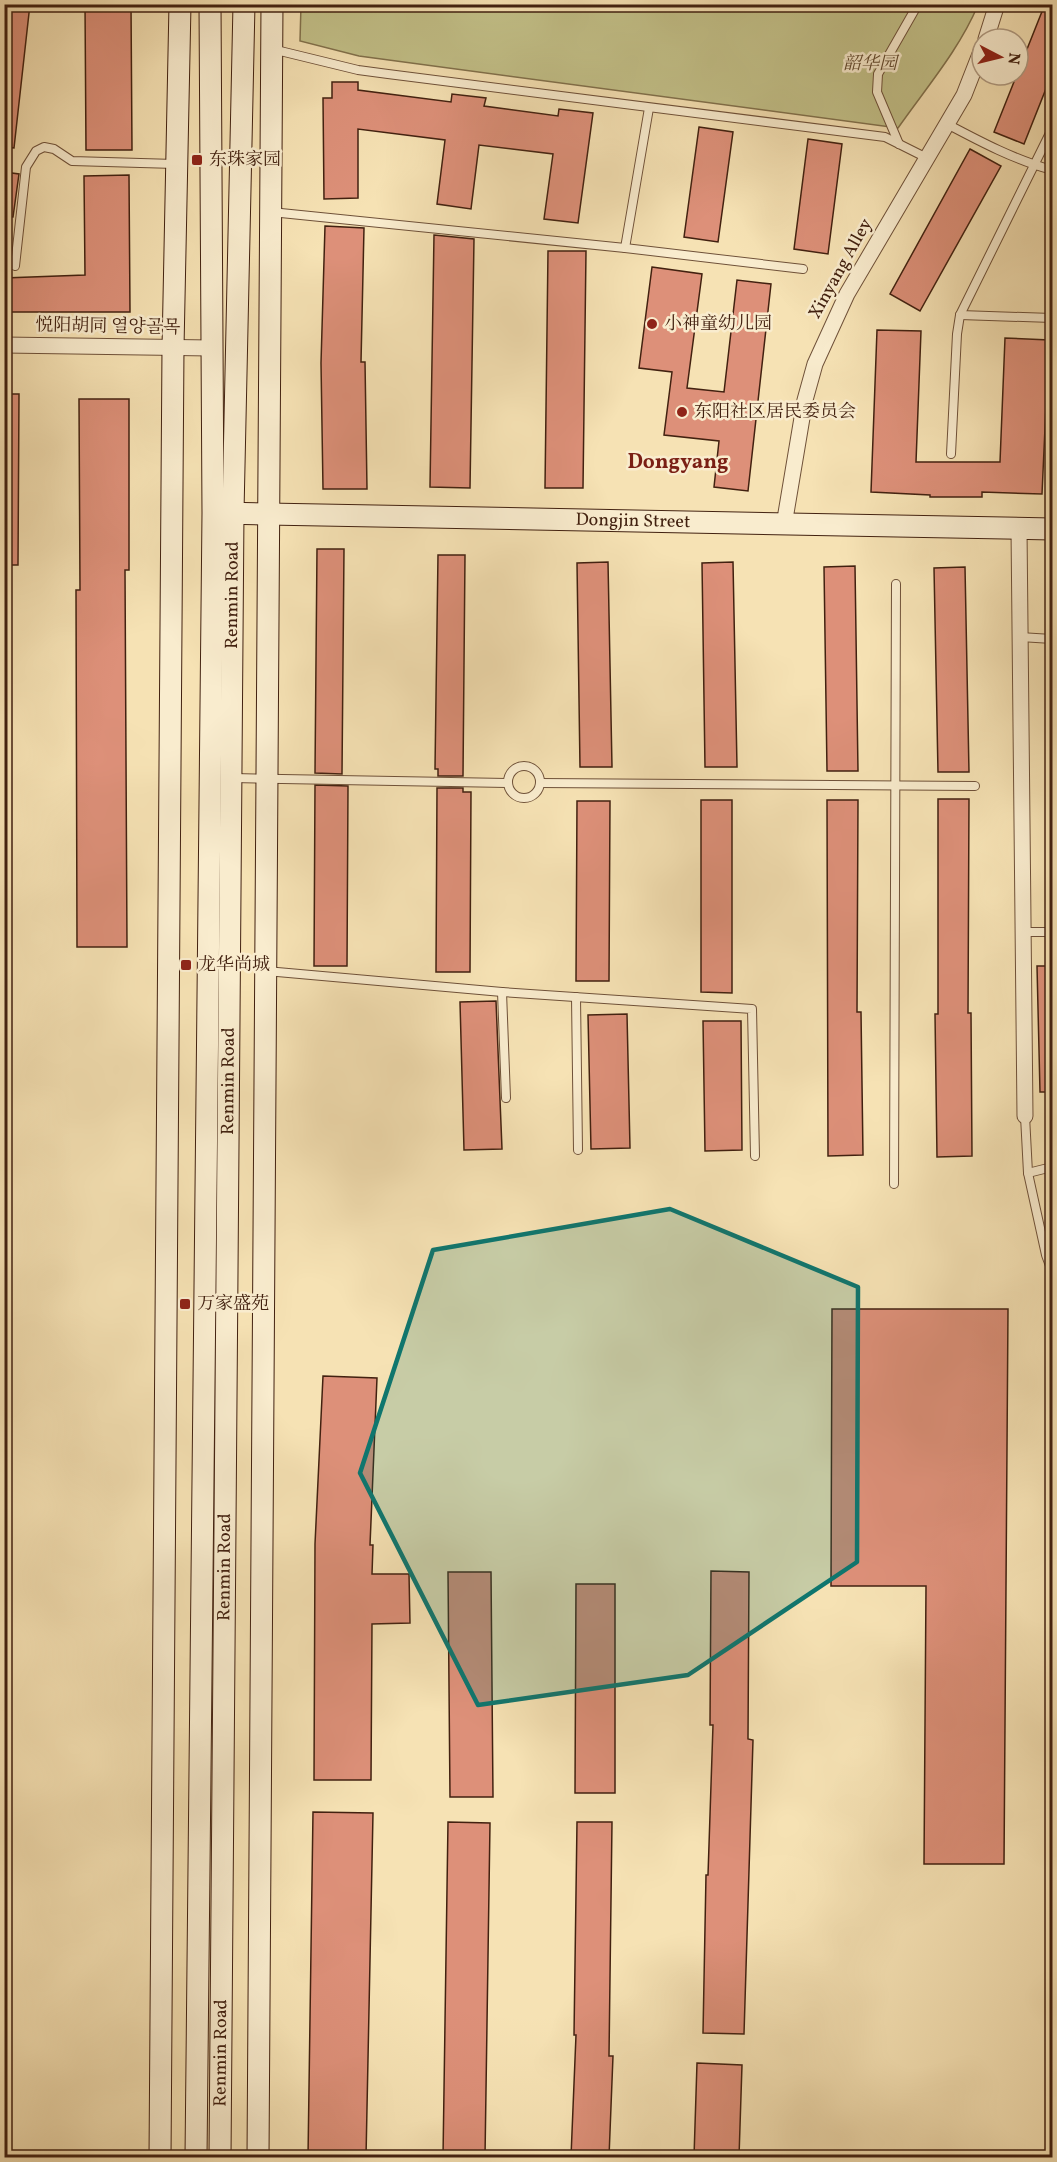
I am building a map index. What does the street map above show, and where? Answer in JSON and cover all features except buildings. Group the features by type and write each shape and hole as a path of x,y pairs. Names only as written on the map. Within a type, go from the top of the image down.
{"street":[{"path":"160,2157 173,348 180,4"},
{"name":"Renmin Road","path":"210,4 211,348 223,512 231,778 220,2157"},
{"name":"Renmin Road","path":"196,2157 223,512 240,152 244,4"},
{"path":"258,2157 272,4"},
{"path":"989,27 996,4"},
{"name":"Xinyang Alley","path":"784,525 805,400 815,364 847,294 964,94 970,79"},
{"path":"240,152 270,152"},
{"name":"悦阳胡同 열양골목","path":"4,345 211,348"},
{"name":"Dongjin Street","path":"223,512 1053,530"},
{"path":"1018,529 1025,1116"}],"lane":[{"path":"899,144 877,92 876,84 878,74 918,4"},
{"path":"271,49 378,73 885,137 927,158"},
{"path":"625,248 649,108"},
{"path":"946,124 996,150 1053,170"},
{"path":"951,454 960,315 1053,129"},
{"path":"15,266 26,167 36,151 44,147 54,149 72,161 177,165"},
{"path":"270,212 625,248 803,269"},
{"path":"960,315 1053,318"},
{"path":"894,1184 896,584"},
{"path":"1020,637 1053,639"},
{"path":"529,766 537,773 540,783 536,793 521,798 512,793 507,783 513,769 529,766"},
{"path":"231,778 507,783"},
{"path":"540,783 975,786"},
{"path":"1023,932 1053,932"},
{"path":"265,970 502,992 752,1009 755,1156"},
{"path":"502,992 506,1098"},
{"path":"576,997 578,1150"},
{"path":"1025,1116 1028,1173 1046,1255 1053,1271"},
{"path":"1028,1173 1053,1167"}],"highlighted area":[{"path":"670,1209 858,1287 857,1562 688,1675 478,1705 360,1473 433,1250"}],"green space":[{"name":"韶华园","path":"301,5 978,5 952,53 898,128 359,56 300,41"}],"place":[{"name":"东珠家园","path":"197,160"},
{"name":"小神童幼儿园","path":"652,324"},
{"name":"东阳社区居民委员会","path":"682,412"},
{"name":"龙华尚城","path":"186,965"},
{"name":"万家盛苑","path":"185,1304"}],"district":[{"name":"Dongyang","path":"678,462"}]}
